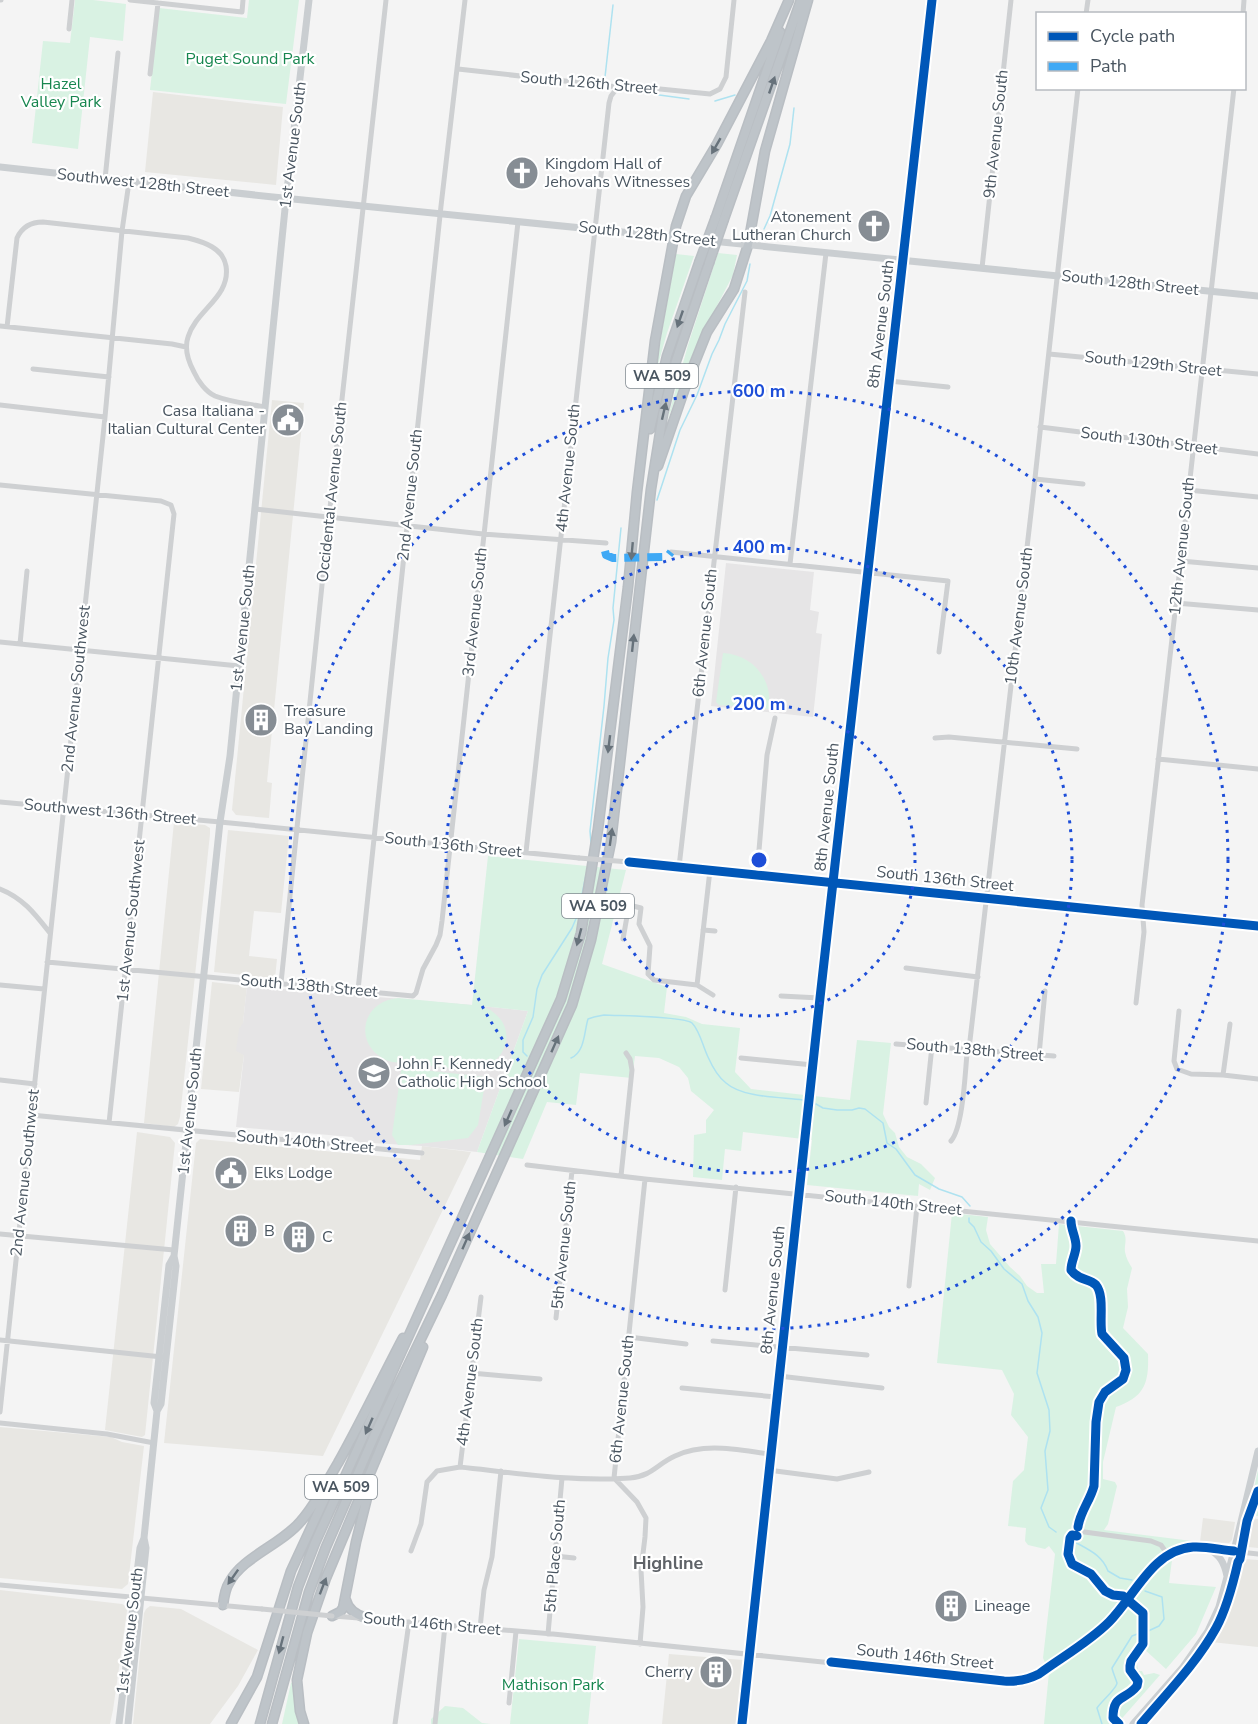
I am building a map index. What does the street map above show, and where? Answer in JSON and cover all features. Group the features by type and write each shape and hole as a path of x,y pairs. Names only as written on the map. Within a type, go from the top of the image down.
{"highway":[{"name":"WA 509","path":"720,218 790,0"},
{"path":"637,492 655,341 674,237 686,196 717,144 790,0"},
{"name":"WA 509","path":"260,1724 298,1587 315,1543 561,999 581,933 598,830 628,587 637,492 653,412 667,356 704,263 801,0"},
{"path":"651,489 687,382 707,332 734,289 748,244 765,151 808,0"},
{"name":"WA 509","path":"272,1724 309,1592 326,1547 376,1432 442,1295 572,1005 591,940 611,842 651,489 663,414 704,263"},
{"path":"223,1605 225,1592 233,1575 247,1562 281,1540 301,1521 316,1500 349,1442 445,1258"},
{"path":"304,1724 300,1711 297,1680 307,1633 326,1578 442,1295"},
{"path":"231,1724 256,1677 291,1571 349,1442"},
{"path":"332,1616 341,1611 346,1600 363,1512 379,1453"},
{"path":"346,1600 351,1610 366,1618"}],"main road":[{"name":"1st Avenue South","path":"128,1724 140,1548 144,1538 157,1411 154,1403 163,1357 169,1265 174,1253 205,977 286,199 309,0"},
{"name":"Southwest 128th Street","path":"0,167 286,199"},
{"name":"South 128th Street","path":"286,199 1258,296"},
{"path":"1133,1724 1183,1667 1208,1631 1219,1607 1258,1451"},
{"path":"1207,1548 1220,1557 1227,1578"},
{"name":"1st Avenue South","path":"119,1724 137,1597"}],"street":[{"path":"69,29 72,0"},
{"path":"130,0 178,3 242,12 243,0"},
{"name":"Occidental Avenue South","path":"281,983 386,0"},
{"name":"2nd Avenue South","path":"358,990 440,214 465,0"},
{"name":"South 126th Street","path":"458,69 618,87 630,86 710,94 720,89 726,77 734,0"},
{"name":"8th Avenue South","path":"742,1724 776,1397 932,0"},
{"name":"9th Avenue South","path":"982,268 1011,0"},
{"path":"150,74 158,3"},
{"path":"105,179 118,53"},
{"name":"4th Avenue South","path":"526,852 609,103 618,87"},
{"name":"10th Avenue South","path":"951,1141 955,1137 959,1120 978,977 1078,90"},
{"name":"12th Avenue South","path":"1137,1004 1144,932 1142,905 1234,90"},
{"name":"2nd Avenue Southwest","path":"0,1412 81,650 122,231 129,182"},
{"path":"186,347 3,326 17,238 23,229 36,222 188,238 218,250 226,264 225,285 199,316 188,336 186,347 188,361 206,390 214,396 265,407"},
{"name":"3rd Avenue South","path":"413,996 440,935 518,222"},
{"path":"790,564 826,253"},
{"name":"6th Avenue South","path":"679,867 745,292"},
{"name":"South 129th Street","path":"1049,354 1258,374"},
{"path":"33,369 109,377"},
{"path":"889,381 948,387"},
{"path":"0,405 105,417"},
{"name":"South 130th Street","path":"1040,427 1258,453"},
{"path":"1035,479 1083,484"},
{"path":"0,485 96,495"},
{"path":"1188,490 1258,497"},
{"name":"1st Avenue Southwest","path":"96,495 161,501 171,505 174,514 109,1123"},
{"path":"255,509 483,534 606,543"},
{"path":"671,552 948,581 939,652"},
{"path":"1180,561 1258,568"},
{"path":"20,644 27,571"},
{"path":"1176,603 1258,610"},
{"path":"0,642 239,666"},
{"path":"758,874 767,756 775,718"},
{"path":"935,738 949,737 1077,748"},
{"path":"1158,759 1258,769"},
{"name":"Southwest 136th Street","path":"0,802 220,822"},
{"name":"South 136th Street","path":"220,822 758,874 1258,926"},
{"path":"697,985 710,870"},
{"path":"0,889 26,904 50,933"},
{"path":"623,939 629,905 641,908 639,924 650,946 648,974 654,980 697,985 713,995"},
{"path":"703,930 716,931"},
{"name":"South 138th Street","path":"47,962 413,996"},
{"path":"906,968 978,977"},
{"path":"0,985 44,989"},
{"path":"1039,1055 1045,991"},
{"path":"781,996 820,998"},
{"path":"1179,1011 1174,1061 1177,1069 1191,1074 1258,1079"},
{"path":"1223,1075 1230,1024"},
{"name":"South 138th Street","path":"896,1044 1054,1056"},
{"path":"926,1103 932,1046"},
{"path":"621,1176 632,1070 627,1053"},
{"path":"741,1058 813,1065"},
{"path":"0,1080 35,1084"},
{"name":"South 140th Street","path":"32,1115 422,1153"},
{"name":"South 140th Street","path":"527,1165 1258,1241"},
{"name":"5th Avenue South","path":"556,1318 572,1171"},
{"name":"6th Avenue South","path":"640,1644 643,1607 641,1570 646,1518 637,1502 614,1478 645,1179"},
{"path":"725,1290 736,1187"},
{"path":"909,1287 918,1206"},
{"path":"0,1234 174,1253"},
{"name":"4th Avenue South","path":"460,1467 480,1297"},
{"path":"628,1337 686,1344"},
{"path":"0,1340 163,1357"},
{"path":"712,1341 867,1355"},
{"path":"471,1372 540,1380"},
{"path":"779,1376 882,1388"},
{"path":"682,1388 776,1397"},
{"path":"0,1423 107,1434 154,1443"},
{"path":"411,1551 421,1524 428,1482 437,1471 460,1467 562,1478 614,1478 642,1476 652,1472 672,1457 692,1450 718,1448 770,1454"},
{"path":"768,1470 837,1479 869,1472"},
{"path":"480,1628 484,1590 492,1557 501,1472"},
{"name":"5th Place South","path":"548,1634 562,1478"},
{"path":"1077,1531 1151,1541 1161,1545 1168,1555 1195,1547 1258,1554"},
{"name":"South 146th Street","path":"0,1585 548,1634 1016,1682 1039,1674 1100,1630 1116,1615 1152,1569 1168,1555"},
{"path":"555,1556 574,1558"},
{"path":"395,1724 409,1622"},
{"path":"435,1724 445,1625"},
{"path":"508,1703 516,1631"}],"shaded area":[{"path":"153,92 283,107 276,185 145,172"},
{"path":"272,400 304,403 267,782 272,783 269,818 236,815 232,810"},
{"path":"726,563 814,572 810,610 819,612 816,633 822,634 813,717 711,706"},
{"path":"174,822 205,825 210,828 210,834 180,1117 178,1124 174,1127 144,1123"},
{"path":"228,830 289,836 281,913 254,911 249,956 277,959 275,978 214,972"},
{"path":"212,982 247,986 243,1023 244,1055 239,1092 201,1089"},
{"name":"John F. Kennedy Catholic High School","path":"247,986 528,1011 477,1152 357,1142 352,1137 236,1127 244,1055 236,1051 239,1029 243,1023"},
{"path":"137,1132 170,1137 175,1143 145,1435 142,1437 105,1430"},
{"path":"200,1139 420,1160 422,1146 471,1152 323,1456 164,1443 196,1143"},
{"path":"0,1427 111,1437 122,1442 144,1446 128,1584 122,1589 0,1578"},
{"path":"1203,1518 1235,1522 1232,1540 1229,1543 1200,1542"},
{"path":"1250,1518 1258,1519 1258,1548 1248,1547 1244,1542"},
{"path":"1243,1559 1258,1560 1258,1647 1211,1642 1225,1614 1240,1561"},
{"path":"0,1590 126,1606 110,1724 0,1724"},
{"path":"150,1606 181,1609 258,1650 238,1686 210,1724 133,1724 144,1613"},
{"path":"669,1654 743,1660 736,1724 662,1724"}],"green space":[{"name":"Hazel Valley Park","path":"75,0 126,4 123,41 90,37 78,149 32,143 43,41 70,43"},
{"name":"Puget Sound Park","path":"249,0 299,0 286,104 150,90 159,8 247,18"},
{"path":"718,253 737,255 733,275 695,348 667,421 688,345"},
{"path":"676,254 694,256 654,376"},
{"path":"723,653 743,658 759,670 768,688 769,709 719,705 716,702"},
{"path":"488,856 626,870 602,964 667,987 664,1013 686,1017 702,1024 740,1028 735,1072 751,1089 850,1100 857,1040 891,1043 883,1114 889,1127 895,1133 899,1147 907,1157 921,1164 935,1178 930,1190 919,1184 918,1196 807,1185 812,1140 743,1132 741,1151 725,1149 722,1180 693,1177 694,1135 706,1133 706,1120 714,1110 691,1091 688,1078 679,1067 659,1058 635,1056 632,1078 580,1073 576,1105 547,1102 523,1159 477,1152 528,1011 481,1006 492,1011 501,1020 506,1039 504,1048 492,1063 472,1070 392,1062 379,1056 371,1048 366,1038 365,1027 368,1017 375,1008 385,1001 398,998 472,1005"},
{"path":"404,1068 486,1077 478,1125 468,1138 398,1145 392,1135 401,1071"},
{"path":"952,1213 988,1217 986,1230 990,1244 1027,1286 1037,1293 1044,1293 1041,1264 1056,1264 1059,1224 1123,1231 1126,1239 1125,1254 1132,1268 1127,1289 1128,1307 1123,1328 1148,1354 1148,1373 1139,1393 1133,1399 1116,1407 1103,1462 1103,1479 1115,1482 1117,1486 1108,1524 1104,1530 1200,1542 1199,1552 1173,1552 1169,1583 1216,1587 1196,1634 1166,1669 1143,1648 1136,1657 1138,1671 1142,1671 1144,1675 1154,1673 1160,1675 1117,1724 1044,1724 1049,1672 1043,1658 1055,1554 1049,1546 1045,1549 1028,1545 1025,1541 1026,1528 1008,1526 1013,1481 1024,1470 1028,1437 1011,1415 1014,1394 1002,1370 937,1363"},
{"path":"1258,1470 1258,1516 1248,1514"},
{"name":"Mathison Park","path":"519,1639 596,1646 588,1724 510,1724"},
{"path":"295,1681 300,1724 282,1724 291,1683"},
{"path":"445,1706 463,1708 482,1723 491,1724 431,1724 431,1719"}],"waterway":[{"path":"605,77 613,5"},
{"path":"637,92 689,99"},
{"path":"715,101 735,95"},
{"path":"764,229 770,216 790,144 794,108"},
{"path":"657,500 680,430 697,395 725,324 747,281 750,264"},
{"path":"591,843 590,831 614,620 613,608 621,528"},
{"path":"527,1056 523,1052 523,1040 533,1017 537,989 542,975 572,928 578,914 586,875"},
{"path":"571,1058 579,1051 588,1019 594,1017 636,1016 686,1021 695,1026 713,1068 720,1078 733,1088 752,1094 803,1100"},
{"path":"816,1104 823,1108 837,1110 865,1109 883,1123 887,1143 896,1149 915,1175 939,1189 962,1197 970,1206"},
{"path":"969,1218 981,1242 1004,1269 1022,1284 1028,1301 1038,1317 1042,1333 1037,1373 1049,1410 1050,1431 1045,1451 1048,1490 1041,1508 1049,1527 1056,1532"},
{"path":"1075,1542 1099,1557 1108,1571 1120,1578 1132,1580"},
{"path":"1145,1591 1162,1597 1164,1619 1159,1626 1146,1632"},
{"path":"1102,1724 1097,1708 1117,1683 1112,1668 1132,1636 1140,1633"}],"marked path":[{"path":"605,551 606,555 613,558 667,557 671,552"}],"cycle path":[{"path":"742,1724 820,998 932,0"},
{"path":"629,862 1258,926"},
{"path":"1071,1221 1076,1246 1071,1270 1077,1276 1096,1285 1099,1290 1102,1334 1124,1358 1126,1370 1123,1379 1105,1392 1099,1402 1096,1422 1094,1486 1078,1527"},
{"path":"1141,1724 1190,1666 1220,1620 1240,1559 1247,1521 1258,1491"},
{"path":"1077,1536 1072,1535 1070,1538 1068,1554 1072,1564 1091,1574 1105,1591 1123,1596 1143,1613 1143,1644 1130,1666 1130,1670 1138,1681 1137,1686 1115,1705 1113,1718 1119,1724"},
{"path":"831,1662 1004,1681 1026,1679 1039,1674 1084,1643 1109,1622 1145,1576 1166,1556 1193,1547 1234,1551"}],"place":[{"name":"Kingdom Hall of Jehovahs Witnesses","path":"522,173"},
{"name":"Atonement Lutheran Church","path":"874,226"},
{"name":"Casa Italiana - Italian Cultural Center","path":"288,420"},
{"name":"Treasure Bay Landing","path":"261,720"},
{"name":"John F. Kennedy Catholic High School","path":"374,1073"},
{"name":"Elks Lodge","path":"231,1173"},
{"name":"B","path":"241,1231"},
{"name":"C","path":"299,1237"},
{"name":"Lineage","path":"951,1606"},
{"name":"Cherry","path":"716,1672"}],"district":[{"name":"Highline","path":"668,1563"}]}
